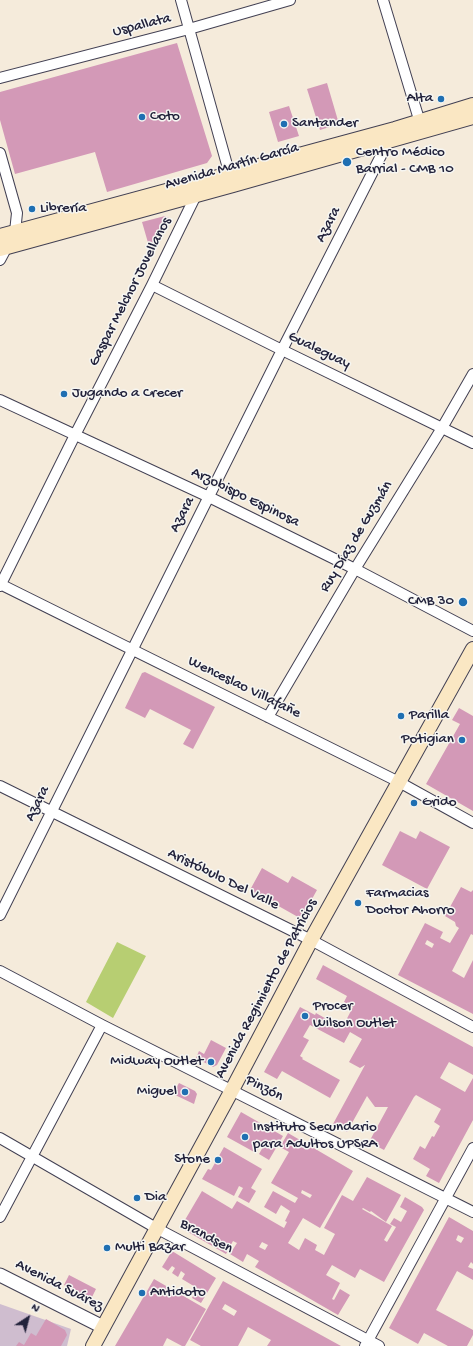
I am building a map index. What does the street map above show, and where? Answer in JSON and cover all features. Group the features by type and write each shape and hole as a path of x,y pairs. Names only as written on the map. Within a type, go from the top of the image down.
{"main road":[{"name":"Avenida Martín García","path":"231,179 388,141 473,105"},
{"name":"Avenida Martín García","path":"2,244 231,179 395,129 473,117"},
{"name":"Avenida Martín García","path":"2,244 14,232 199,188"},
{"name":"Avenida Regimiento de Patricios","path":"92,1346 232,1090 311,940 473,649"}],"street":[{"path":"181,0 231,179"},
{"name":"Uspallata","path":"0,78 189,29 290,0"},
{"path":"383,0 421,126"},
{"name":"Azara","path":"0,915 282,350 395,129"},
{"path":"0,153 17,213 14,232"},
{"name":"Gaspar Melchor Jovellanos","path":"0,585 75,434 152,285 199,188"},
{"path":"0,260 2,244"},
{"name":"Gualeguay","path":"152,285 473,443"},
{"name":"Ruy Díaz de Guzmán","path":"268,717 355,568 442,428 473,374"},
{"name":"Arzobispo Espinosa","path":"0,400 209,497 355,568 473,631"},
{"name":"Wenceslao Villafañe","path":"0,585 399,782 473,823"},
{"name":"Aristóbulo Del Valle","path":"0,786 311,940 473,1027"},
{"name":"Pinzón","path":"0,971 102,1025 473,1212"},
{"path":"0,1217 102,1025"},
{"name":"Brandsen","path":"0,1138 156,1228 367,1343 379,1346"},
{"path":"367,1343 473,1148"},
{"name":"Avenida Suárez","path":"0,1275 103,1327"}],"shaded area":[{"path":"0,1304 71,1329 67,1346 0,1346"}],"green space":[{"path":"117,942 146,956 113,1018 86,1002"}],"building":[{"name":"Coto","path":"177,43 212,156 207,163 107,192 95,152 15,174 0,120 0,92"},
{"path":"327,83 339,124 320,130 307,89"},
{"name":"Santander","path":"289,106 299,136 278,142 269,112"},
{"path":"165,216 171,219 151,253 142,222"},
{"path":"145,672 215,707 193,749 183,744 191,730 150,709 145,718 125,708 142,673"},
{"path":"459,708 473,716 473,811 426,784 460,724 452,720"},
{"path":"400,831 416,839 420,831 450,847 427,889 382,865"},
{"path":"262,868 288,883 292,876 317,890 303,915 298,917 250,890"},
{"path":"461,887 471,892 473,890 473,935 471,934 452,971 464,978 473,960 473,1014 398,975 425,923 443,932 440,938 450,943 459,928 456,926 455,922 445,916","holes":["427,940 434,944 432,948 425,944"]},
{"path":"323,965 473,1047 473,1075 449,1062 440,1078 465,1092 473,1078 473,1120 439,1183 426,1176 430,1169 413,1159 420,1146 425,1149 432,1136 434,1137 440,1126 434,1122 441,1109 416,1095 384,1150 369,1142 388,1107 375,1107 367,1096 347,1132 333,1124 365,1065 360,1068 349,1062 362,1039 350,1032 344,1043 310,1025 303,1037 309,1040 300,1056 303,1058 302,1059 340,1080 330,1098 282,1071 277,1079 264,1072 300,1007 315,1015 316,1013 342,1028 353,1007 344,1002 347,996 316,979"},
{"path":"211,1040 226,1048 217,1065 213,1067 196,1058 199,1051 204,1054"},
{"name":"Miguel","path":"179,1083 195,1091 197,1094 194,1104 173,1094"},
{"path":"241,1112 283,1136 269,1160 259,1154 263,1147 260,1146 256,1153 227,1137"},
{"path":"288,1133 353,1171 320,1228 303,1218 288,1243 299,1250 305,1238 317,1245 315,1250 324,1255 335,1234 324,1228 342,1195 353,1201 367,1177 401,1195 386,1222 371,1211 362,1209 392,1226 384,1240 387,1242 396,1227 390,1224 394,1218 401,1222 407,1211 400,1207 405,1197 422,1207 424,1210 384,1282 360,1269 355,1278 332,1265 326,1275 340,1283 332,1299 334,1300 340,1289 350,1295 338,1315 255,1267 259,1261 247,1254 243,1262 230,1254 237,1243 233,1241 226,1254 183,1229 182,1225 202,1191 232,1209 237,1201 284,1228 287,1222 285,1221 290,1211 281,1205 276,1214 264,1207 273,1191 295,1203 298,1198 271,1183 289,1152 280,1147","holes":["302,1190 312,1195 310,1198 301,1193","262,1242 268,1245 265,1250 259,1247"]},
{"path":"224,1147 262,1169 251,1188 256,1191 249,1203 238,1197 243,1188 239,1186 234,1196 202,1179 208,1169 211,1170"},
{"path":"449,1217 473,1231 473,1264 471,1262 468,1267 473,1269 473,1280 457,1271 436,1310 473,1330 473,1335 467,1346 448,1346 424,1333 418,1344 389,1328","holes":["458,1235 464,1238 461,1243 456,1240"]},
{"path":"172,1251 216,1278 201,1303 192,1298 197,1288 182,1279 185,1274 181,1271 178,1277 172,1273 175,1268 172,1266 168,1271 162,1267"},
{"path":"69,1275 96,1289 91,1299 64,1285"},
{"path":"154,1279 206,1309 185,1346 182,1346 167,1338 163,1346 115,1346"},
{"path":"223,1281 341,1346 267,1346 271,1340 248,1327 238,1346 201,1346 190,1340","holes":["225,1304 237,1311 234,1316 222,1309"]},
{"path":"46,1319 65,1330 67,1335 61,1346 16,1346 19,1342 24,1345 31,1333 36,1336"}],"place":[{"name":"Alta","path":"441,99"},
{"name":"Coto","path":"142,117"},
{"name":"Santander","path":"284,124"},
{"name":"Centro Médico Barrial - CMB 10","path":"347,162"},
{"name":"Librería","path":"32,209"},
{"name":"Jugando a Crecer","path":"64,394"},
{"name":"CMB 30","path":"463,602"},
{"name":"Parilla","path":"401,716"},
{"name":"Potigian","path":"462,740"},
{"name":"Grido","path":"414,803"},
{"name":"Farmacias Doctor Ahorro","path":"358,903"},
{"name":"Procer Wilson Outlet","path":"305,1016"},
{"name":"Midway Outlet","path":"211,1062"},
{"name":"Miguel","path":"185,1092"},
{"name":"Instituto Secundario para Adultos UPSRA","path":"245,1137"},
{"name":"Stone","path":"218,1160"},
{"name":"Dia","path":"137,1198"},
{"name":"Multi Bazar","path":"107,1248"},
{"name":"Antidoto","path":"142,1293"}]}
